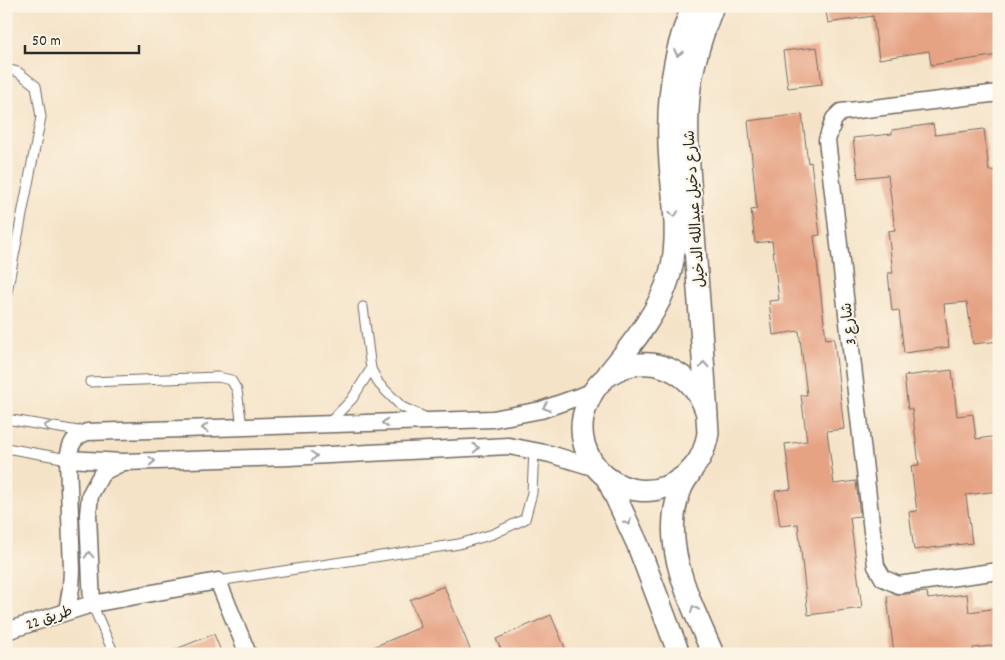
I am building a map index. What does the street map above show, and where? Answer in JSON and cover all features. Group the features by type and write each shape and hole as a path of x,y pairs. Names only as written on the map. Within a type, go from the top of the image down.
{"street":[{"name":"شارع دخيل عبدالله الدخيل","path":"707,414 688,152 688,117 690,87 696,56 713,6"},
{"name":"شارع دخيل عبدالله الدخيل","path":"599,385 651,316 662,297 670,274 674,257 675,238 670,161 670,95 689,9"},
{"name":"شارع 3","path":"999,93 841,112 834,119 827,140 876,566 883,578 898,585 999,571"},
{"path":"67,611 72,570 68,459 70,446 77,437 87,432 493,419 541,410 599,385 628,366 654,364 678,373 689,382 704,402 707,414 707,444 701,457 681,487 674,513 676,557 684,586 713,654"},
{"path":"599,385 584,411 581,430 586,450 602,473 637,543 679,654"},
{"path":"68,459 123,462 289,457 509,446 534,450 602,473 628,488 652,490 674,484 692,470"},
{"path":"92,604 88,515 90,495 101,475 123,462"},
{"path":"218,581 248,654"},
{"name":"طريق 22","path":"6,631 92,604 218,581"}],"lane":[{"path":"6,70 18,72 36,86 41,117 6,297"},
{"path":"362,306 370,370 379,384 402,407 432,421"},
{"path":"327,424 352,399 370,370"},
{"path":"90,382 218,377 231,380 237,390 242,427"},
{"path":"6,419 87,432"},
{"path":"6,448 68,459"},
{"path":"218,581 460,544 493,534 524,519 532,493 534,450"},
{"path":"92,604 114,654"}],"building":[{"path":"825,6 999,6 999,55 931,65 929,51 879,59 873,16 828,23"},
{"path":"817,47 822,84 788,88 783,51"},
{"path":"802,114 808,163 811,162 820,235 814,236 826,339 834,338 844,429 827,431 834,484 856,481 860,516 850,517 862,608 808,615 798,524 780,526 775,491 791,489 785,444 807,441 801,395 807,395 799,331 773,335 769,301 779,300 772,241 755,243 751,210 757,209 748,121"},
{"path":"933,124 935,135 984,129 989,171 999,170 999,341 973,344 967,302 944,304 949,347 904,353 899,310 892,311 888,273 893,273 888,231 895,230 888,175 858,178 853,138 892,134 892,130"},
{"path":"952,370 957,416 973,414 976,439 999,436 999,491 966,495 972,543 914,550 909,512 917,511 911,466 919,465 912,409 908,409 904,376"},
{"path":"444,586 472,654 357,654 421,627 410,600"},
{"path":"927,592 928,599 967,594 969,612 999,608 999,645 973,648 974,654 894,654 887,596"},
{"path":"551,615 565,648 551,654 503,654 496,639"},
{"path":"214,634 222,654 166,654 166,653"}]}
